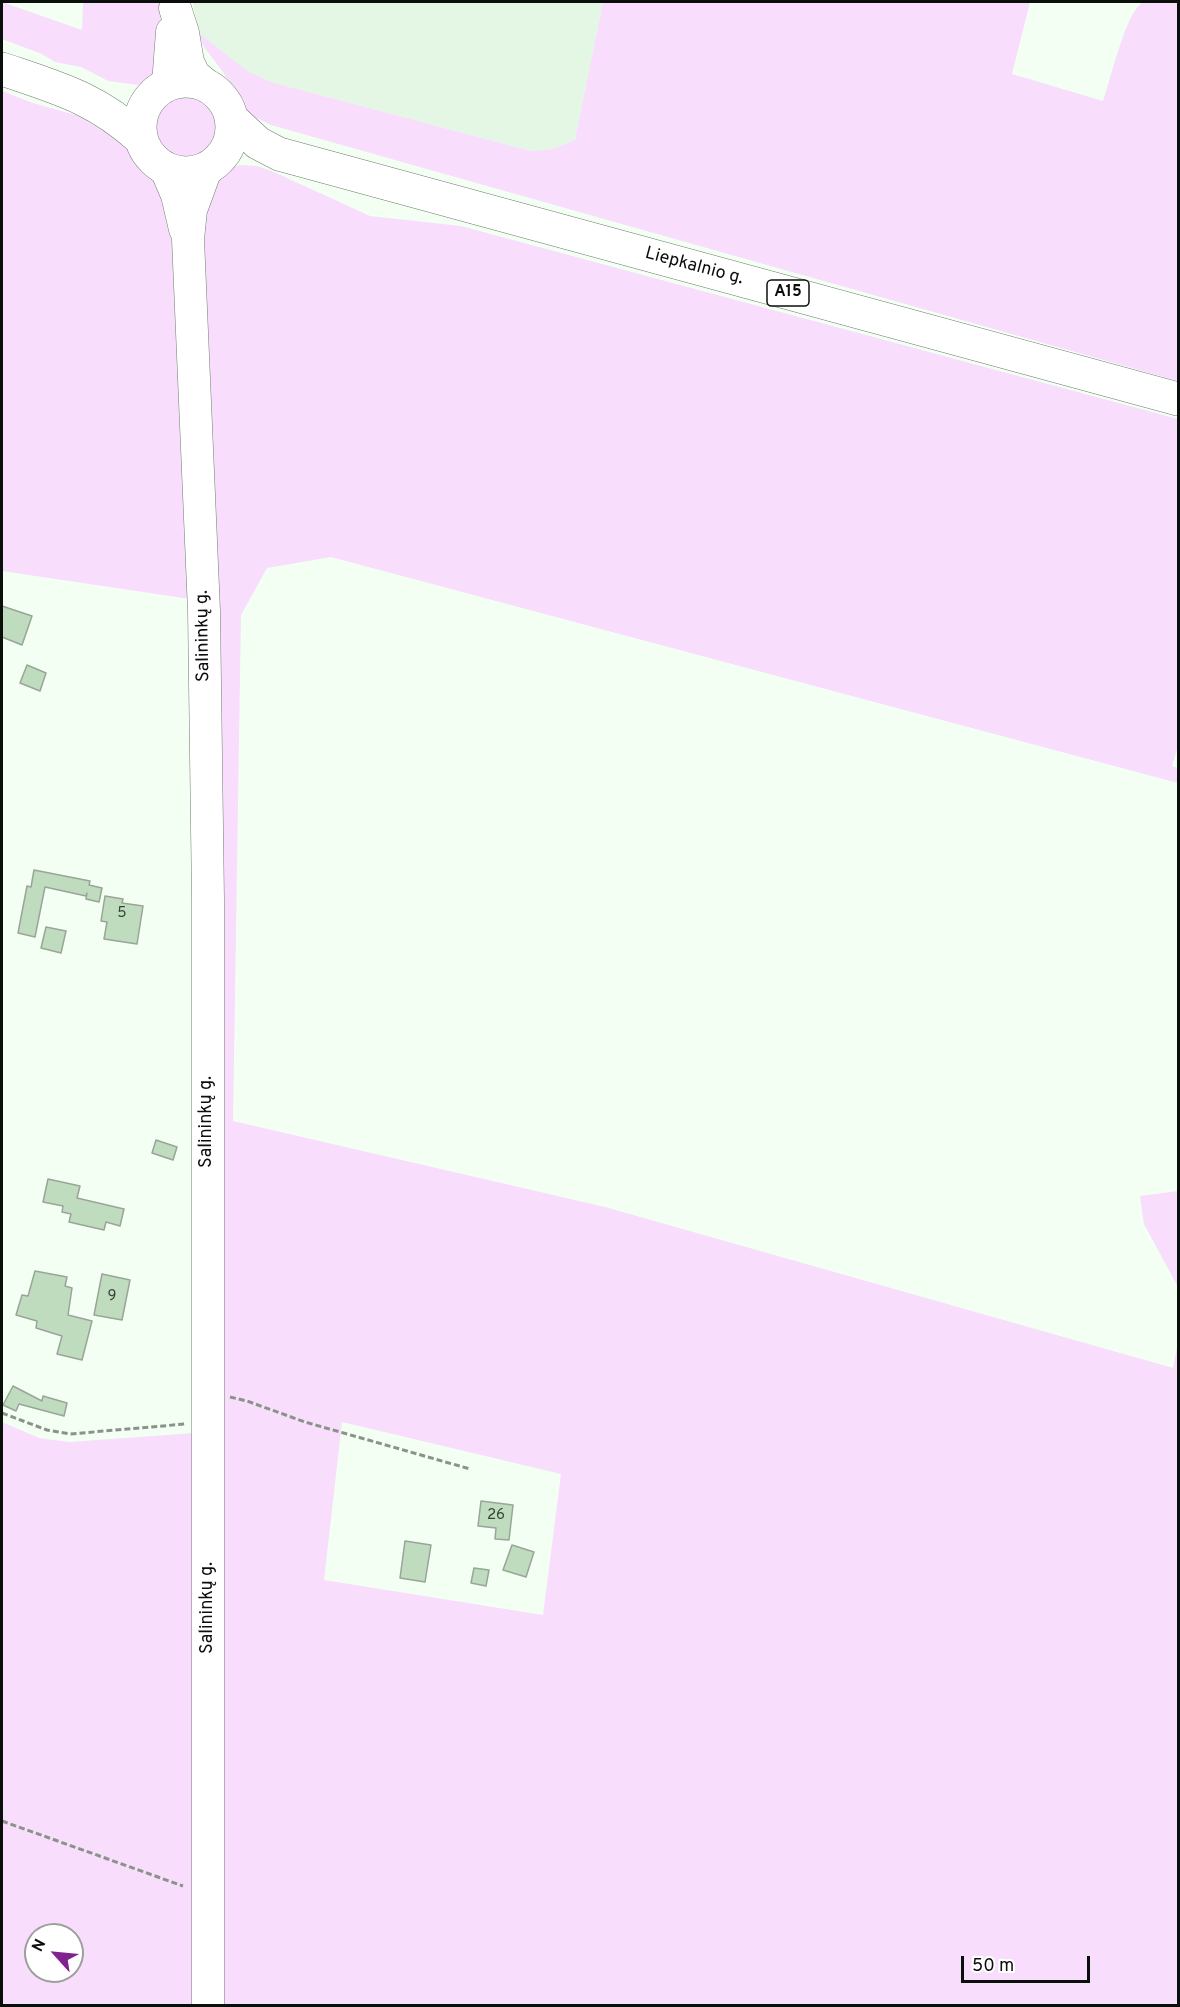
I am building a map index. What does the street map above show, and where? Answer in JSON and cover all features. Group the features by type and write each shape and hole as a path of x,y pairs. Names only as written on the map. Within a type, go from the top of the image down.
{"highway":[{"path":"2,69 75,94 103,108 141,139 150,157 166,169 186,174 255,153 279,154"},
{"path":"75,94 128,99 181,81 194,82 206,86 222,99 231,118 258,143 279,154"},
{"path":"141,139 141,116 160,90"},
{"path":"212,165 230,141 231,118"},
{"name":"Liepkalnio g.","path":"279,154 1179,399"}],"main road":[{"path":"175,5 188,62 194,75 206,86"},
{"path":"160,90 175,5"},
{"name":"Salininkų g.","path":"208,2006 208,900 204,611 188,239 191,210 212,165"},
{"name":"Salininkų g.","path":"166,169 177,195 188,239"}],"path":[{"path":"2,1413 47,1430 70,1434 124,1431 207,1409 227,1396 305,1422 470,1469"},
{"path":"2,1821 207,1894"}],"shaded area":[{"path":"2,2 82,30 83,2 163,2 164,60 160,73 152,80 138,85 108,81 81,67 55,62 42,54 2,39"},
{"path":"193,2 603,2 575,140 553,149 531,151 271,82 247,72 198,32"},
{"path":"603,2 1030,2 1012,74 1103,101 1124,33 1136,9 1146,2 1178,2 1178,381 271,125 253,116 242,106 223,72 204,47 198,32 247,71 271,82 531,151 553,149 575,140"},
{"path":"2,91 33,103 83,117 128,142 155,176 173,236 190,599 2,571"},
{"path":"185,93 204,99 214,109 220,128 214,147 204,157 185,163 166,157 156,147 150,128 156,109 166,99"},
{"path":"241,165 257,166 274,172 370,216 461,226 1178,419 1178,746 1172,766 1178,768 1178,783 331,557 267,568 241,615 233,1121 605,1207 1173,1368 1178,1343 1178,2005 220,2005 201,201 220,173","holes":["342,1422 561,1474 543,1615 324,1580"]},
{"path":"1178,1191 1178,1287 1144,1224 1140,1196"},
{"path":"2,1422 39,1438 69,1442 195,1433 195,2005 2,2005"}],"building":[{"path":"2,606 32,616 22,645 2,637"},
{"path":"27,665 46,673 40,691 20,683"},
{"path":"34,870 90,881 89,885 102,888 99,902 86,899 87,893 86,896 45,887 35,937 18,933 27,886 31,887"},
{"path":"105,896 123,899 122,903 143,906 137,944 104,939 107,922 101,921"},
{"path":"46,927 66,931 61,953 41,948"},
{"path":"156,1140 177,1147 173,1160 152,1153"},
{"path":"48,1179 80,1186 77,1198 124,1209 120,1226 106,1222 104,1230 69,1222 71,1214 62,1212 63,1206 43,1202"},
{"path":"35,1271 67,1277 65,1286 72,1288 68,1315 92,1321 82,1360 57,1354 62,1336 36,1328 37,1321 16,1315 22,1295 28,1296"},
{"path":"102,1274 130,1280 122,1320 94,1315"},
{"path":"13,1386 42,1401 43,1396 67,1403 64,1416 19,1404 16,1411 3,1405"},
{"path":"481,1501 513,1505 509,1540 495,1539 496,1528 478,1526"},
{"path":"405,1541 431,1545 425,1582 400,1578"},
{"path":"512,1545 534,1552 526,1577 503,1570"},
{"path":"474,1568 489,1570 486,1586 471,1583"}]}
